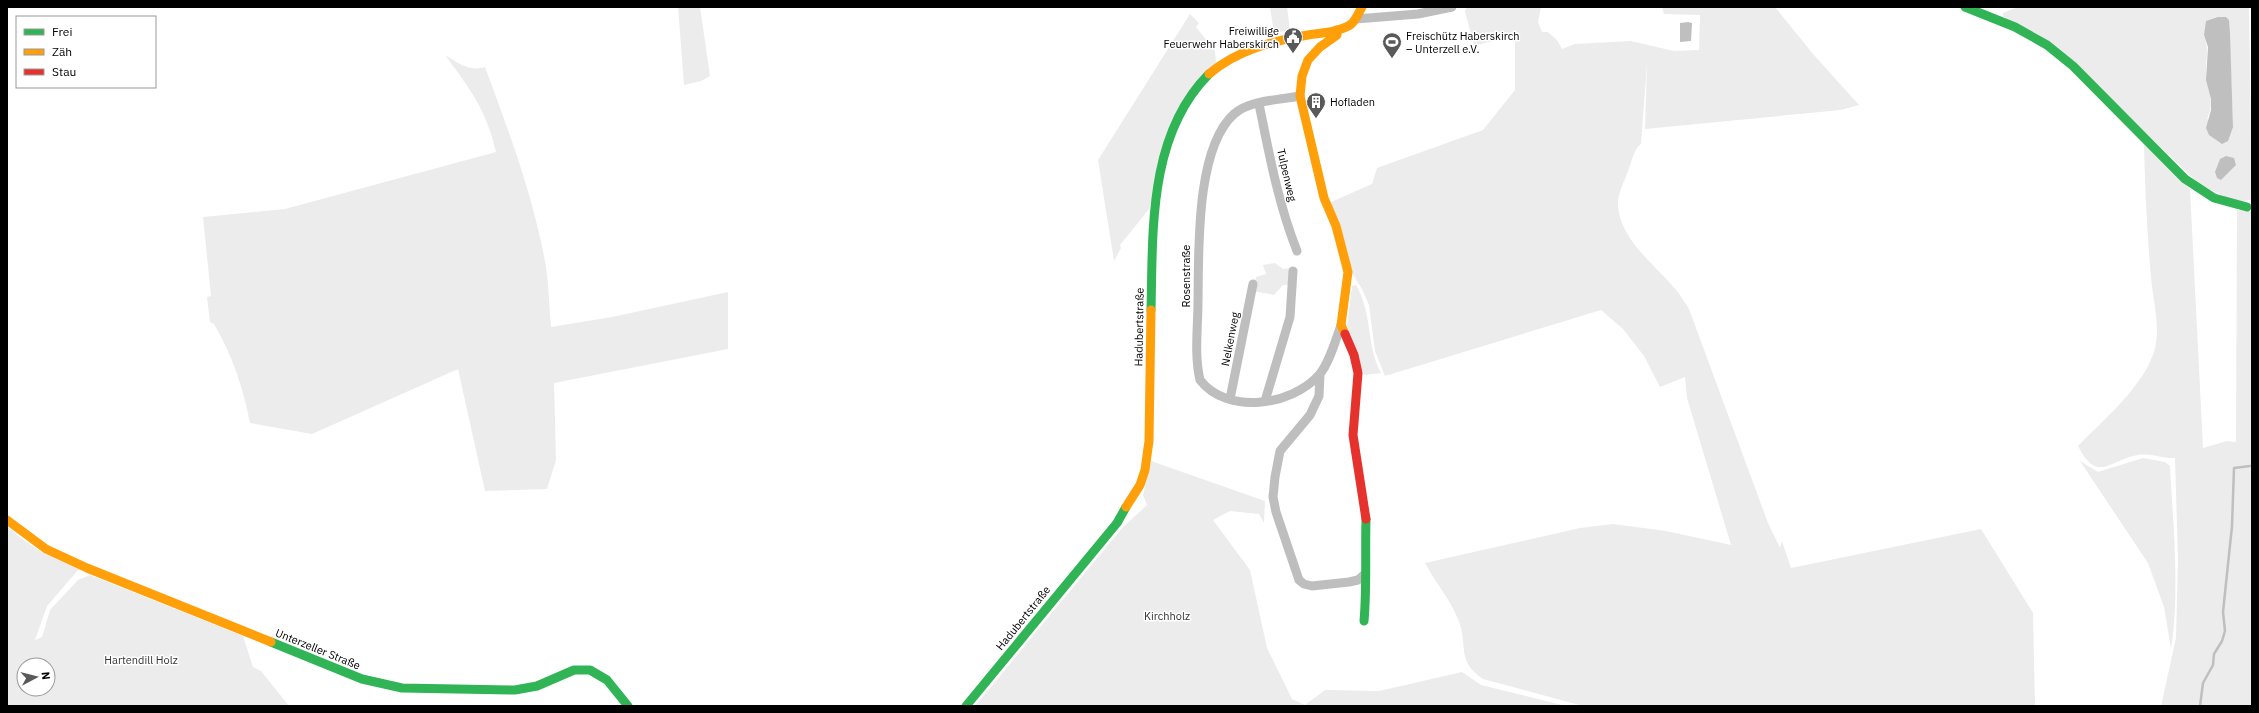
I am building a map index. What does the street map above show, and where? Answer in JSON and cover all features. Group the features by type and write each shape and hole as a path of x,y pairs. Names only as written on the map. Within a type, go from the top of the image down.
{"street":[{"path":"1356,19 1362,7"},
{"path":"1356,19 1418,14 1452,7"},
{"path":"1965,7 2015,27 2047,45 2073,66 2200,192 2226,204 2247,207"},
{"name":"Hadubertstraße","path":"966,706 1117,523 1140,485 1146,464 1149,441 1152,210 1162,158 1173,130 1190,97 1202,81 1216,69 1244,53 1270,44 1347,27 1356,19"},
{"name":"Rosenstraße","path":"1337,30 1337,35 1322,45 1308,59 1299,80 1300,96 1324,198 1336,226 1347,265 1348,286 1341,325 1320,374 1319,396 1310,415 1280,451 1275,477 1275,508 1300,580 1304,584 1312,586 1349,582 1358,580 1365,574"},
{"name":"Rosenstraße","path":"1300,96 1244,106 1234,114 1224,126 1216,142 1206,177 1198,234 1199,375 1206,387 1218,396 1230,400 1265,401 1290,396 1303,389 1320,374"},
{"name":"Tulpenweg","path":"1259,104 1278,192 1286,222 1297,251"},
{"path":"1265,401 1290,317 1293,271"},
{"name":"Nelkenweg","path":"1230,400 1253,284"},
{"path":"1341,325 1354,355 1358,373 1353,435 1366,517 1365,574 1367,586 1364,622"},
{"name":"Unterzeller Straße","path":"7,520 46,549 87,568 362,679 402,688 514,690 537,686 574,670 590,670 607,680 628,706"}],"green space":[{"path":"678,7 700,7 710,76 701,81 684,85"},
{"path":"1270,7 1287,7 1290,31 1262,33 1273,27"},
{"path":"1467,7 1541,7 1538,22 1542,32 1548,32 1557,40 1562,49 1575,44 1631,41 1674,51 1699,50 1700,15 1664,14 1662,7 1775,7 1813,54 1859,105 1841,110 1645,129 1647,63 1641,144 1635,152 1620,193 1618,207 1620,218 1630,239 1675,288 1689,309 1768,523 1780,548 1782,541 1791,568 1981,529 2033,613 2035,706 1583,706 1483,679 1474,672 1466,659 1463,637 1458,619 1451,604 1425,563 1580,528 1613,524 1666,531 1731,545 1687,398 1685,377 1660,387 1644,356 1623,329 1601,310 1385,376 1375,351 1369,305 1362,289 1350,270 1331,202 1372,184 1377,168 1483,130 1515,90 1515,42 1503,38 1474,46 1465,11"},
{"path":"2018,7 2249,7 2252,200 2242,201 2230,199 2199,184 2120,108 2003,16 2003,13","holes":["2223,17 2229,20 2233,127 2207,119 2211,101 2206,72 2207,49 2204,35","2223,157 2236,164 2221,179 2217,178 2216,170"]},
{"path":"1190,14 1199,23 1196,27 1215,51 1216,62 1187,97 1149,209 1120,245 1121,248 1114,261 1098,160"},
{"path":"445,55 459,64 469,68 485,67 520,166 535,216 546,267 551,327 612,317 728,292 728,349 554,383 556,460 547,489 485,491 458,369 312,434 250,423 241,385 232,360 221,336 214,324 210,322 207,297 211,296 203,217 285,209 496,152 488,124 476,100"},
{"path":"2144,144 2190,189 2203,448 2227,441 2236,442 2237,210 2252,211 2252,706 2161,706 2176,638 2178,560 2175,458 2138,455 2128,457 2105,467 2098,467 2085,458 2078,446 2120,404 2139,381 2147,368 2156,346 2157,327 2148,244"},
{"path":"1275,263 1283,269 1290,268 1292,285 1283,285 1274,295 1253,291 1256,277 1266,274 1263,265"},
{"path":"1356,285 1365,307 1373,352 1381,373 1364,375 1347,326 1352,286"},
{"path":"2143,458 2165,462 2170,466 2175,581 2174,627 2171,648 2164,607 2148,563 2080,461 2098,472"},
{"name":"Kirchholz","path":"1151,461 1265,501 1264,523 1259,514 1230,511 1213,520 1250,570 1267,648 1292,699 1305,705 1325,690 1379,691 1462,672 1481,685 1566,706 975,706 1122,528 1147,505 1143,495"},
{"name":"Hartendill Holz","path":"7,526 23,540 40,551 79,569 47,606 35,640 42,637 50,610 78,580 90,575 243,636 253,667 261,671 289,706 7,706"}],"shaded area":[{"path":"2218,17 2226,17 2229,20 2233,127 2228,141 2222,144 2209,135 2206,128 2211,110 2211,99 2206,80 2208,47 2204,35 2206,21"},
{"path":"1680,23 1692,23 1691,41 1680,42"},
{"path":"2226,156 2234,158 2236,165 2221,180 2217,178 2215,172 2220,159"}],"waterway":[{"path":"2200,706 2203,683 2213,665 2214,654 2222,641 2225,631 2223,612 2232,526 2234,468 2250,466"}],"traffic: fast":[{"path":"1965,7 2015,27 2047,45 2073,66 2185,179 2214,198 2247,207"},
{"path":"1151,310 1154,217 1164,155 1174,126 1189,98 1209,74"},
{"path":"966,706 1117,523 1126,507"},
{"path":"1364,621 1366,519"},
{"path":"271,642 362,679 402,688 515,690 537,686 574,670 590,670 607,680 628,706"}],"traffic: slow":[{"path":"1209,74 1231,59 1256,48 1282,40 1330,32 1350,25 1354,22 1362,7"},
{"path":"1337,30 1337,35 1320,47 1308,60 1302,76 1300,96 1324,198 1336,226 1348,272 1341,325 1345,334"},
{"path":"1126,507 1140,485 1145,470 1149,441 1151,310"},
{"path":"7,520 46,549 87,568 271,642"}],"traffic: jam":[{"path":"1345,334 1354,355 1358,373 1353,435 1366,519"}],"place":[{"name":"Freiwillige Feuerwehr Haberskirch","path":"1293,54"},
{"name":"Freischütz Haberskirch – Unterzell e.V.","path":"1392,59"},
{"name":"Hofladen","path":"1316,119"}]}
